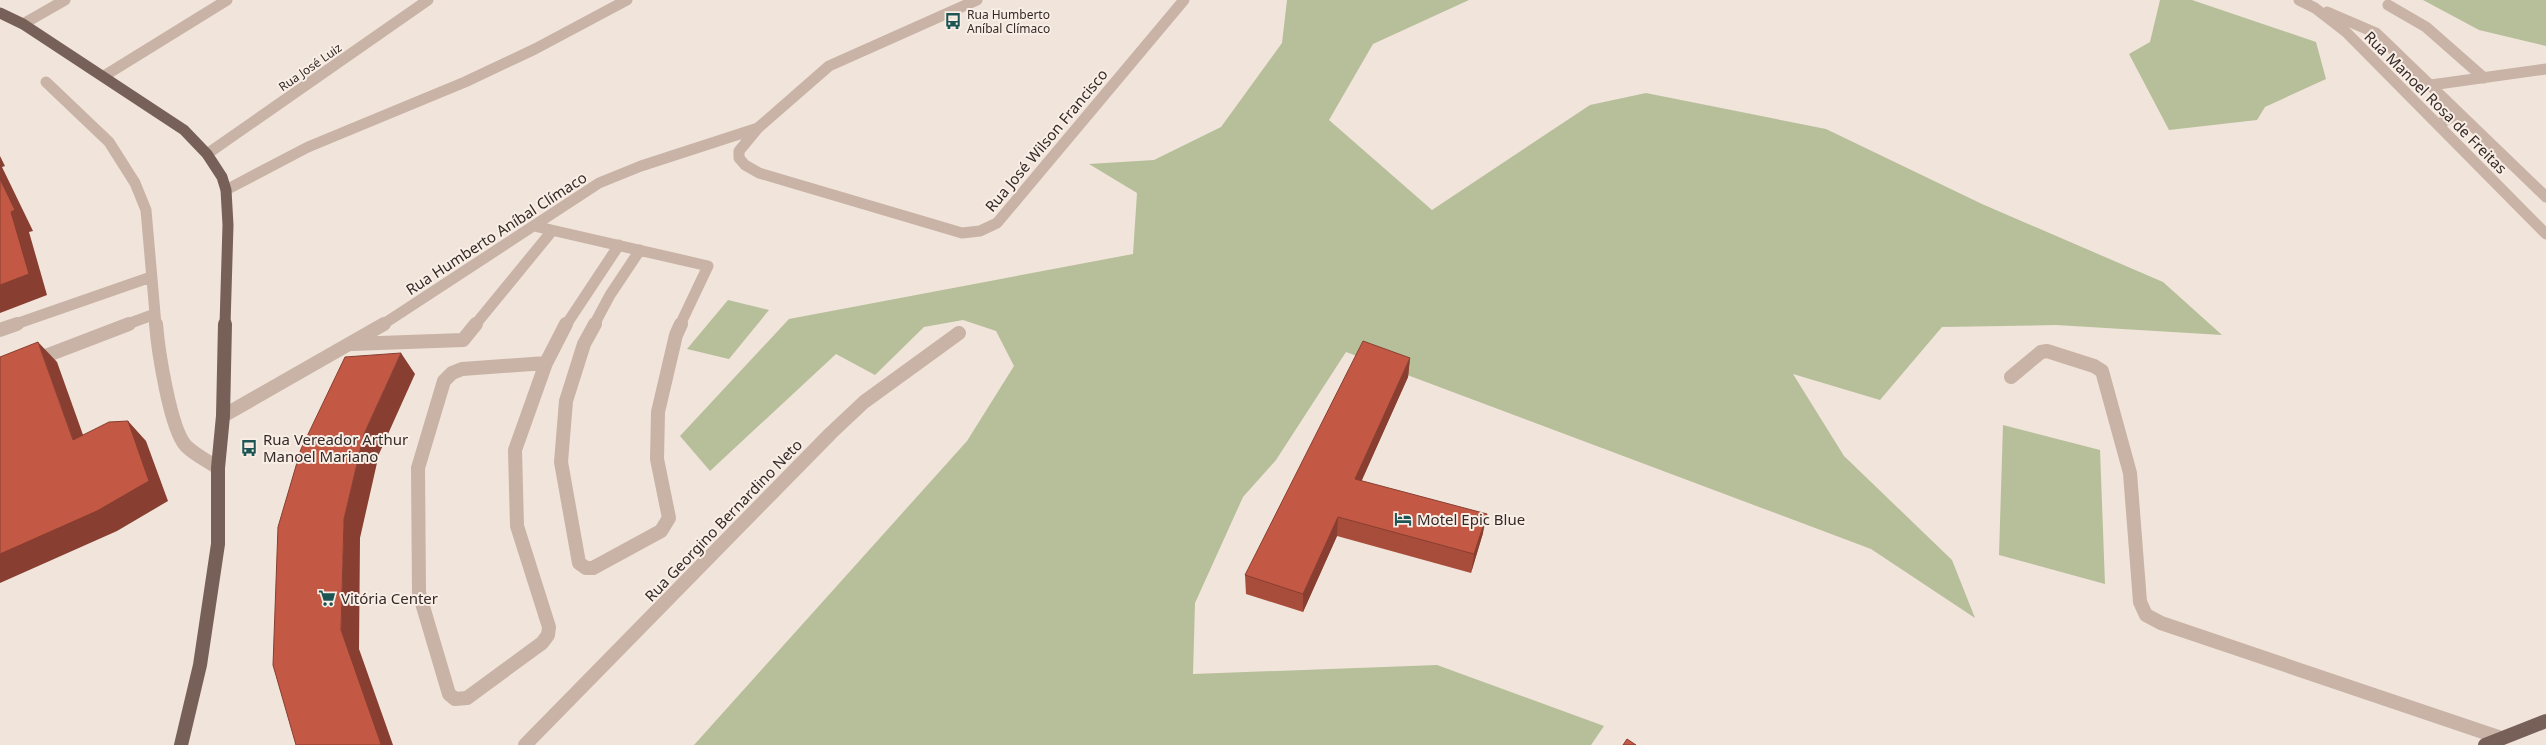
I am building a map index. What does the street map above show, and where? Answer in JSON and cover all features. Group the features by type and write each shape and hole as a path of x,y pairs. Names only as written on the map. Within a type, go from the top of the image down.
{"main road":[{"path":"0,13 23,24 184,130 207,154 222,177 226,190 228,225 223,416 218,468 218,544 200,665 181,745"},
{"path":"2484,745 2546,722"}],"street":[{"path":"23,24 66,0"},
{"path":"104,76 226,0"},
{"name":"Rua José Luiz","path":"207,154 428,0"},
{"path":"226,190 308,147 465,82 535,49 627,0"},
{"name":"Rua Humberto Aníbal Clímaco","path":"223,416 352,344 426,298 578,195 619,174 758,128 829,66 977,0"},
{"name":"Rua José Wilson Francisco","path":"758,128 739,151 739,158 744,166 759,173 962,233 986,230 997,223 1184,0"},
{"name":"Rua Manoel Rosa de Freitas","path":"2299,0 2315,8 2346,32 2546,234"},
{"path":"2388,5 2426,27 2484,78"},
{"path":"2315,8 2354,22 2376,33 2546,197"},
{"path":"2431,85 2546,69"},
{"path":"46,82 109,142 135,183 146,210 158,348 177,430 186,446 218,468"},
{"path":"2438,126 2458,113"},
{"path":"534,226 705,264 708,266 676,335 658,412 657,459 669,518 661,531 593,568 586,568 579,563 561,462 566,401 584,344 610,295 640,250"},
{"path":"352,344 463,340 552,231"},
{"path":"546,363 462,369 452,374 444,381 418,468 419,593 449,694 455,699 467,698 542,643 548,635 549,627 517,526 516,450 546,363 572,313 620,245"},
{"path":"0,330 151,277"},
{"path":"27,363 155,314"},
{"name":"Rua Georgino Bernardino Neto","path":"525,745 831,433 864,402 959,333"},
{"path":"2011,377 2041,352 2047,351 2094,366 2102,371 2130,472 2140,602 2146,614 2161,623 2501,738"}],"green space":[{"path":"1287,0 1469,0 1373,44 1329,120 1432,210 1590,105 1646,93 1826,129 1982,204 2163,282 2222,335 2056,325 1942,327 1880,400 1793,374 1844,456 1952,560 1975,618 1871,549 1346,352 1276,460 1243,497 1195,603 1193,674 1437,665 1604,726 1591,745 694,745 967,441 1014,366 996,331 963,320 924,327 875,375 836,354 710,471 680,436 789,319 1133,254 1137,193 1089,164 1154,160 1221,127 1282,43"},
{"path":"2160,0 2192,0 2316,42 2326,79 2265,107 2257,120 2169,130 2129,54 2150,42"},
{"path":"2423,0 2546,0 2546,46 2479,30"},
{"path":"728,300 769,310 729,359 687,349"},
{"path":"2003,425 2100,450 2105,584 1999,555"}],"building":[{"path":"0,179 15,210 11,212 29,274 0,285"},
{"path":"1363,341 1410,358 1355,479 1487,514 1474,554 1338,517 1303,594 1245,575"},
{"path":"38,342 73,440 109,422 128,421 149,481 97,511 0,554 0,357"},
{"name":"Vitória Center","path":"401,353 364,434 344,519 341,630 381,744 296,745 273,665 278,527 301,449 345,357"},
{"path":"1627,739 1636,745 1623,745"}],"place":[{"name":"Rua Humberto Aníbal Clímaco","path":"953,21"},
{"name":"Rua Vereador Arthur Manoel Mariano","path":"249,448"},
{"name":"Motel Epic Blue","path":"1403,519"},
{"name":"Vitória Center","path":"327,598"}]}
